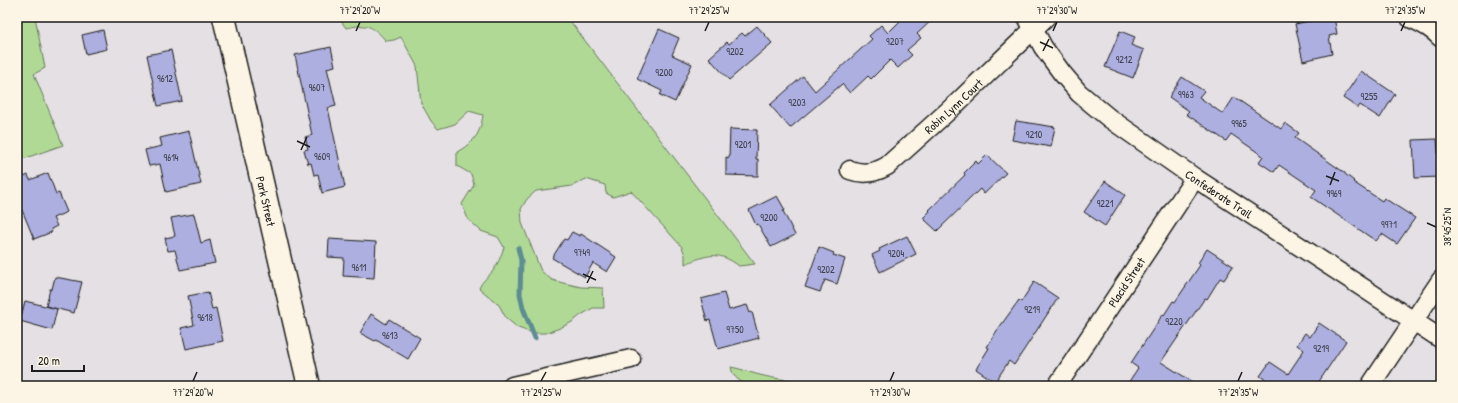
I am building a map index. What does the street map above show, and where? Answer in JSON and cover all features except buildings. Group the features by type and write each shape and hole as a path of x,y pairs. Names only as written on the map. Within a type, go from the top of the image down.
{"street":[{"name":"Park Street","path":"224,17 309,386"},
{"path":"1410,18 1435,31 1441,38"},
{"name":"Robin Lynn Court","path":"850,170 867,173 878,171 887,166 957,103 1035,21"},
{"name":"Confederate Trail","path":"1035,21 1043,47 1062,73 1094,106 1195,178 1441,339"},
{"name":"Placid Street","path":"1057,386 1195,178"},
{"path":"1370,386 1441,280"},
{"path":"512,386 631,359"}],"green space":[{"path":"17,17 35,17 45,68 34,74 63,145 17,161"},
{"path":"346,17 567,17 755,264 739,266 725,258 718,256 706,256 685,264 685,255 682,247 631,191 613,197 606,193 605,185 586,179 572,186 536,191 527,199 521,209 522,223 541,271 552,280 581,287 603,288 604,308 593,308 572,322 546,333 533,333 518,328 506,318 499,305 479,288 483,281 495,268 504,247 498,237 481,231 468,219 462,204 474,185 471,174 457,166 457,152 468,145 478,133 483,115 469,111 455,124 438,129 431,121 421,103 417,66 401,37 386,41 377,31 372,28 359,26 346,28 341,21"},
{"path":"731,367 772,378 825,386 751,386 736,377"}],"waterway":[{"path":"518,248 521,260 520,294 523,308 535,338"}]}
